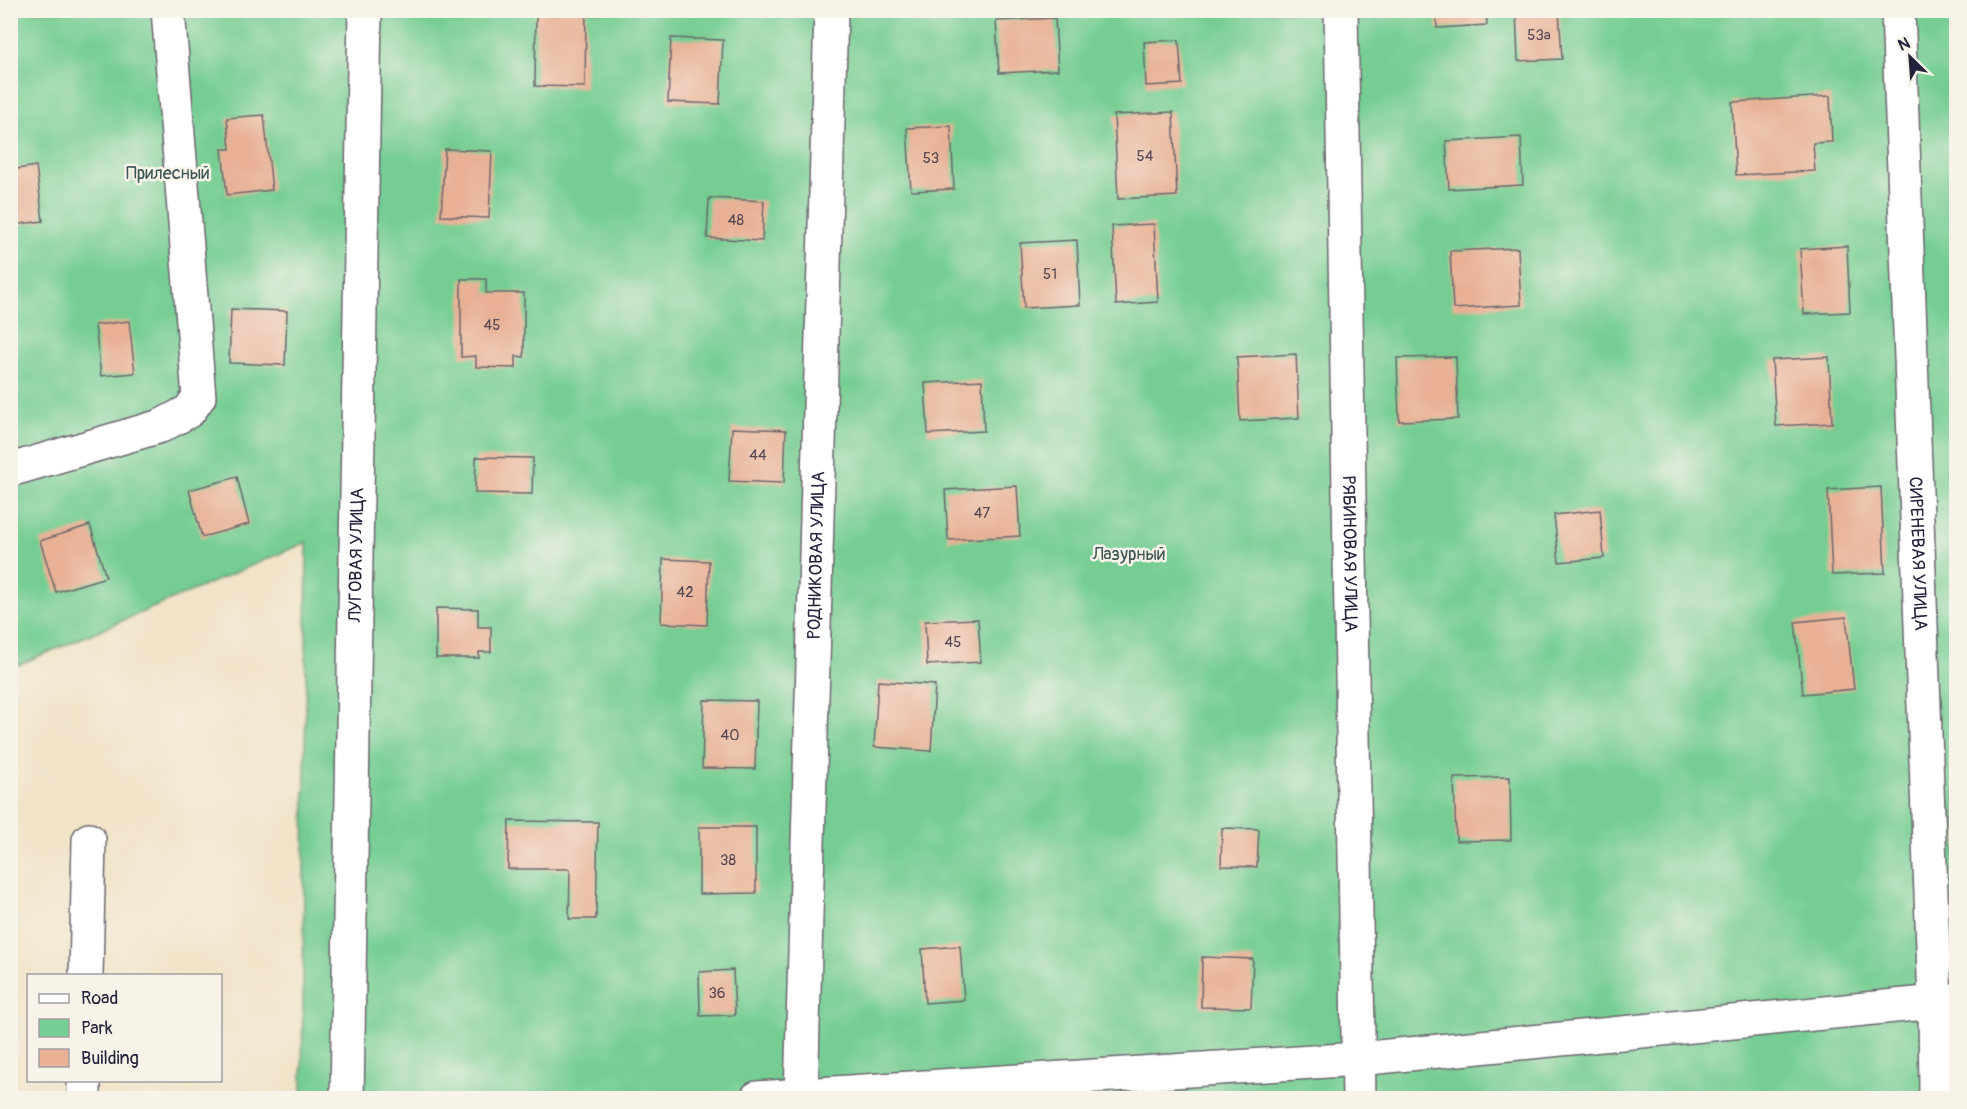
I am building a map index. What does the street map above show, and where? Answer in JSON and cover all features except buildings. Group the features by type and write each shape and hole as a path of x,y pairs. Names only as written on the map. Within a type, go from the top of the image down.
{"street":[{"path":"10,470 161,426 189,411 199,397 168,10"},
{"name":"ЛУГОВАЯ УЛИЦА","path":"347,1098 365,10"},
{"name":"РОДНИКОВАЯ УЛИЦА","path":"801,1096 831,10"},
{"name":"РЯБИНОВАЯ УЛИЦА","path":"1341,10 1359,1098"},
{"name":"СИРЕНЕВАЯ УЛИЦА","path":"1898,10 1946,1000 1936,1098"},
{"path":"86,974 89,840"},
{"path":"757,1098 1358,1059 1946,1000"},
{"path":"84,1082 84,1098"}],"green space":[{"name":"Лазурный","path":"11,11 1956,11 1956,1098 302,1098 307,542 11,668"}],"park label":[{"name":"Прилесный","path":"168,173"}]}
